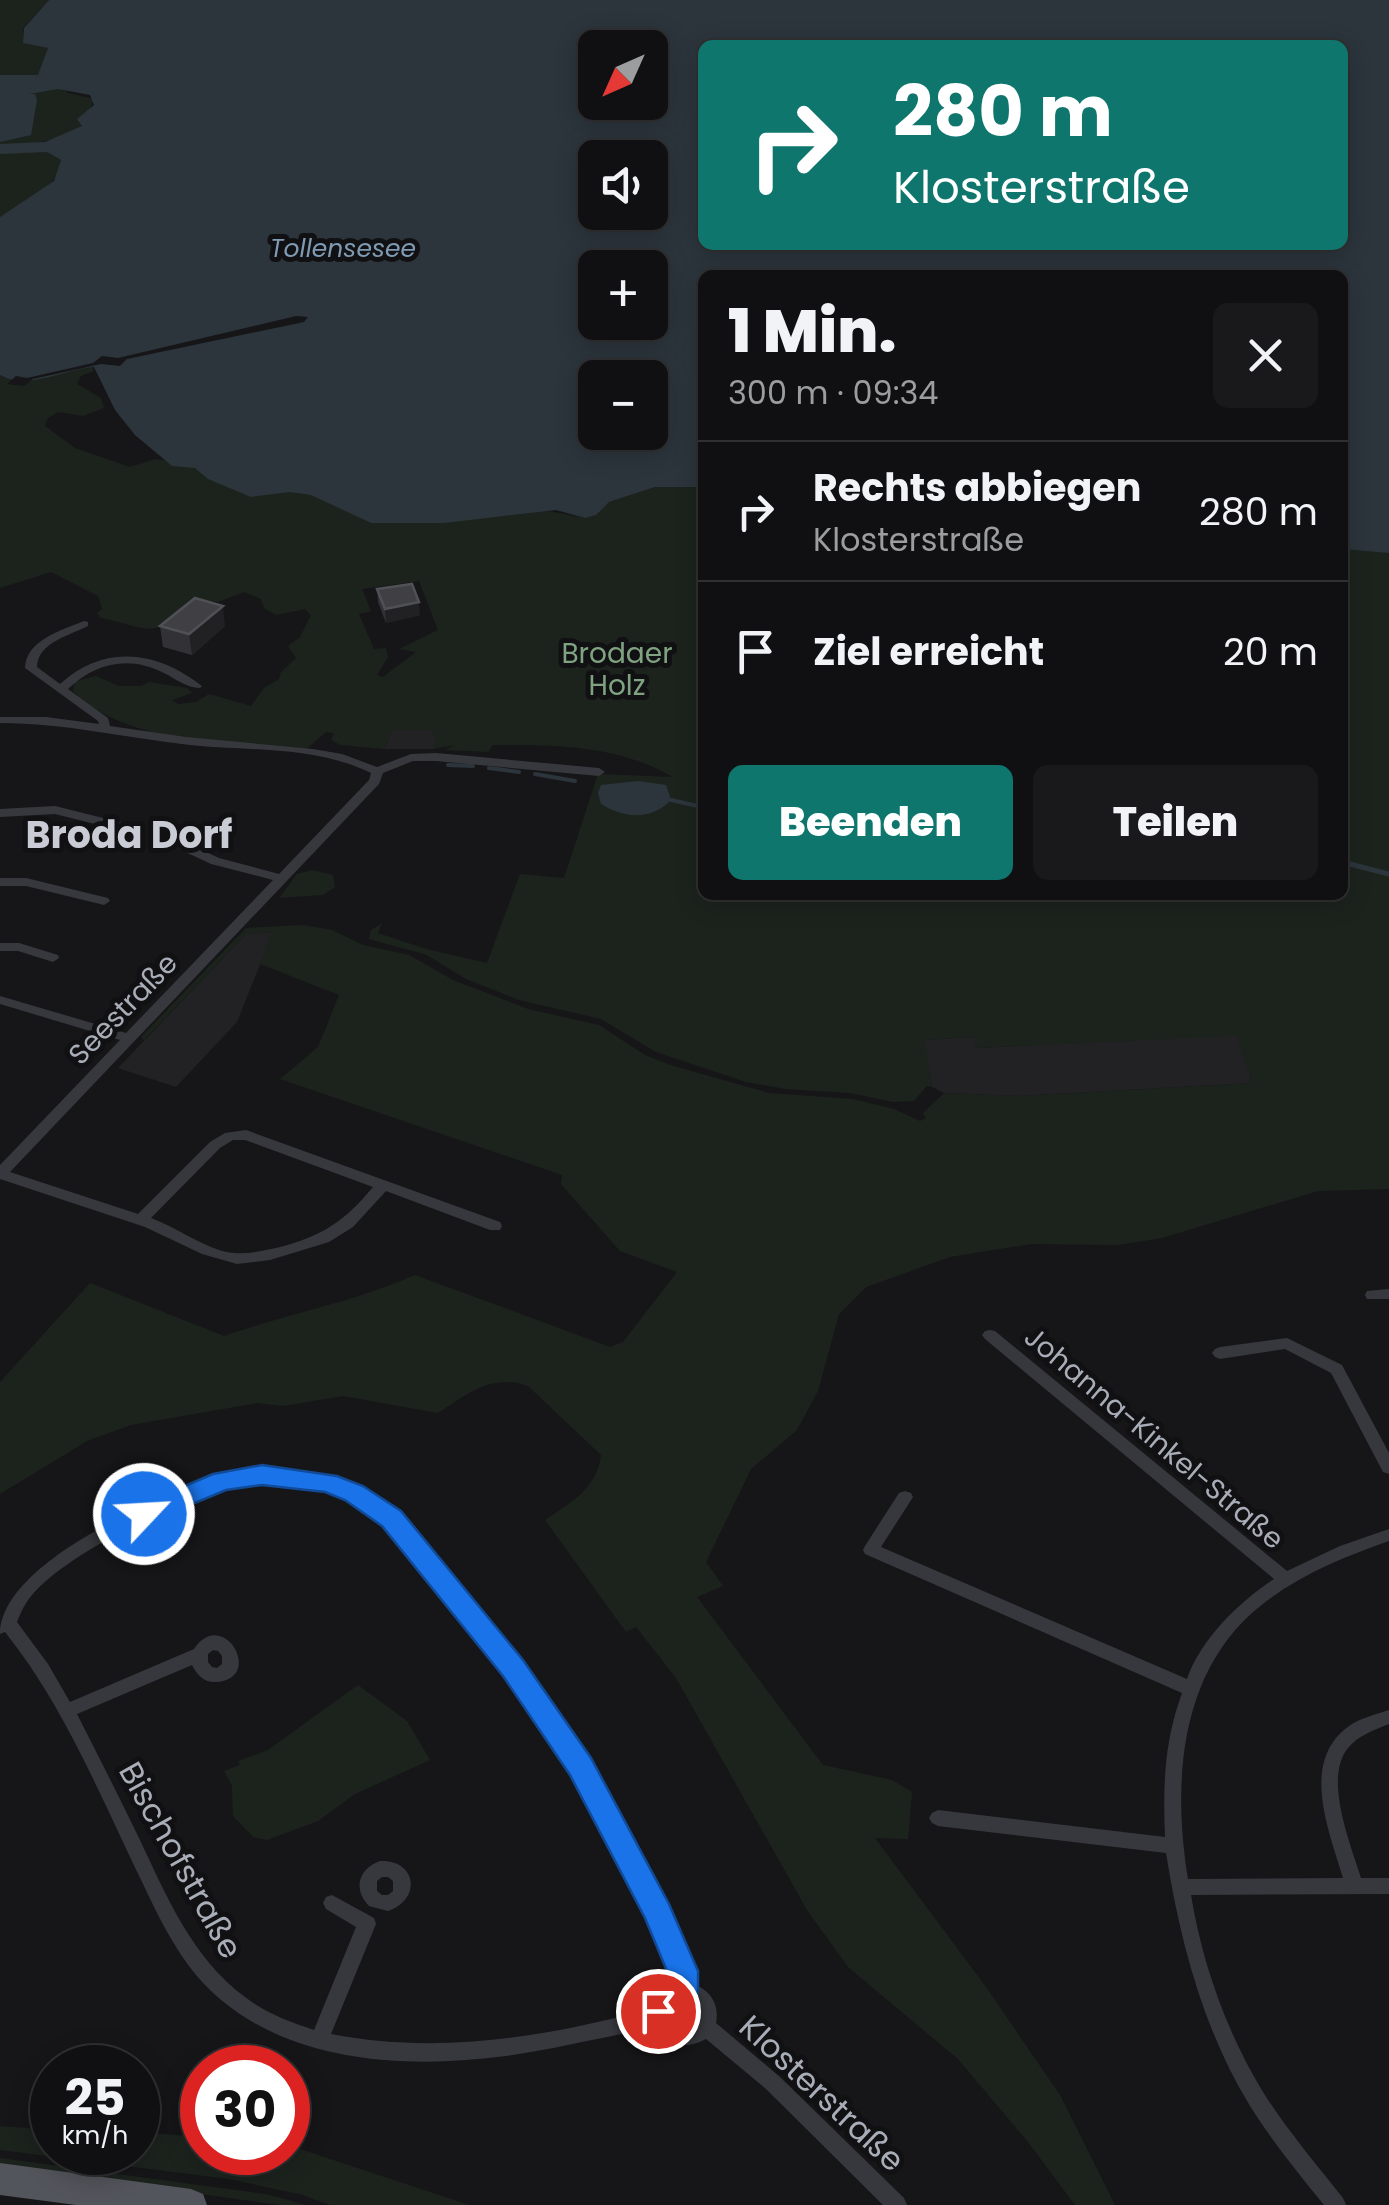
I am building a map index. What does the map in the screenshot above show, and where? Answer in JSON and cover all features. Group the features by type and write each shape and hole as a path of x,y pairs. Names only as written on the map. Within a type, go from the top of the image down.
{"main road":[{"path":"0,2179 191,2205"}],"street":[{"path":"84,624 38,647 31,656 32,668 104,720 105,730"},
{"path":"61,690 78,674 132,656 159,665 196,686"},
{"path":"0,720 37,720 323,755 377,771 411,758 436,757 599,772"},
{"name":"Seestraße","path":"0,1174 375,781 377,771"},
{"path":"0,813 55,810 132,829"},
{"path":"183,846 216,861 282,878"},
{"path":"0,882 26,882 104,901"},
{"path":"0,947 53,958"},
{"path":"0,1000 130,1038"},
{"path":"141,1220 215,1146 230,1136 246,1134 495,1226"},
{"path":"0,1174 141,1220 229,1258 253,1258 315,1245 352,1222 382,1186"},
{"name":"Johanna-Kinkel-Straße","path":"990,1335 1285,1579"},
{"path":"1220,1352 1287,1342 1337,1370 1389,1468"},
{"name":"Klosterstraße","path":"5,1615 36,1580 113,1530 175,1498 222,1481 262,1475 294,1476 328,1483 366,1500 405,1532 513,1668 581,1767 658,1913 682,1971 682,1991 693,1992 706,2003 705,2026 693,2035 676,2036 659,2019"},
{"path":"905,1497 872,1550 1189,1688"},
{"path":"1336,2205 1275,2126 1230,2048 1195,1952 1180,1887 1174,1762 1189,1688 1229,1625 1285,1579 1389,1534"},
{"name":"Bischofstraße","path":"5,1615 66,1711 204,1970 222,1990 264,2021 320,2040 393,2051 497,2049 659,2019"},
{"path":"66,1711 200,1654"},
{"path":"1354,1886 1330,1793 1330,1764 1348,1734 1389,1717"},
{"path":"938,1818 1176,1846"},
{"path":"1180,1887 1389,1886"},
{"path":"320,2040 376,1902"},
{"path":"332,1903 367,1924"},
{"path":"659,2019 666,1997 682,1991"},
{"name":"Klosterstraße","path":"705,2026 774,2083 897,2205"}],"shaded area":[{"path":"393,730 432,730 437,742 433,749 384,749"},
{"path":"273,932 237,1022 176,1087 118,1068 246,934"},
{"path":"1237,1035 1252,1083 1018,1096 944,1093 932,1087 924,1040 974,1037 977,1048"}],"green space":[{"path":"0,0 49,0 23,28 23,43 48,48 43,63 68,93 94,99 89,112 78,119 82,126 42,142 0,144"},
{"path":"47,152 61,160 59,170 47,188 0,217 0,154"},
{"name":"Brodaer Holz","path":"92,367 94,371 81,376 77,384 101,398 104,408 83,416 58,412 48,418 45,426 75,448 130,467 155,459 308,481 323,500 371,523 444,523 458,514 548,511 585,518 609,502 655,487 698,487 698,900 1348,900 1348,544 1389,534 1389,1189 1318,1191 1162,1238 1118,1245 1031,1244 950,1257 866,1287 839,1314 818,1391 797,1430 751,1469 706,1562 723,1586 697,1597 823,1765 892,1780 912,1792 908,1839 875,1838 986,1987 1060,2095 1115,2205 1075,2205 958,2059 848,1967 807,1910 676,1678 636,1627 626,1632 545,1520 589,1486 601,1455 528,1386 491,1384 438,1413 343,1396 283,1406 257,1403 131,1425 87,1441 0,1494 0,1382 90,1283 224,1336 415,1275 610,1347 623,1342 677,1272 620,1251 561,1184 562,1175 280,1079 318,1047 339,995 260,964 272,932 246,934 144,1040 141,1037 246,928 303,925 332,930 363,945 409,955 453,980 528,1009 599,1025 645,1055 670,1065 769,1093 853,1099 894,1109 920,1121 944,1093 1018,1096 1252,1083 1237,1036 977,1048 973,1037 925,1040 932,1087 927,1086 914,1101 893,1102 850,1093 746,1082 656,1052 601,1019 519,1000 466,979 427,955 369,939 371,930 382,923 378,933 487,963 520,874 564,878 598,774 673,777 630,758 586,749 493,745 488,752 445,750 455,745 433,749 437,742 432,730 393,730 384,749 340,745 331,740 334,733 326,732 305,750 215,743 151,732 95,709 73,691 74,682 96,676 119,686 149,682 187,688 192,693 172,700 178,704 196,702 209,694 251,706 296,658 288,646 300,637 311,615 305,609 276,615 264,608 261,599 244,592 218,602 186,604 165,623 148,629 101,618 97,613 102,609 98,596 51,572 0,588 0,375 5,378","holes":["419,581 438,630 399,649 416,652 383,677 377,675 388,657 386,648 374,649 359,614 371,611 362,589"]},
{"path":"312,870 333,875 335,887 323,895 279,898 297,874"},
{"path":"358,1685 407,1721 430,1760 355,1794 318,1821 267,1840 253,1837 233,1816 232,1786 224,1771 268,1750"},
{"path":"0,2126 30,2128 30,2154 0,2150"},
{"path":"160,2134 180,2135 180,2173 160,2170"},
{"path":"310,2152 469,2205 330,2205 229,2179 197,2175 310,2175"},
{"path":"0,2158 30,2162 30,2170 0,2166"},
{"path":"65,2175 126,2175 266,2194 306,2205 280,2205"}],"water":[{"name":"Tollensesee","path":"49,0 1389,0 1389,553 1348,549 1348,270 698,270 698,487 655,487 609,502 596,515 585,518 556,510 444,523 371,523 311,495 290,492 251,497 208,479 195,468 172,466 135,435 115,410 94,367 34,380 0,375 0,217 54,181 61,160 47,152 0,154 0,144 45,142 82,126 77,119 94,105 90,95 58,89 29,94 35,94 37,100 31,135 0,142 0,75 38,75 48,48 23,43 24,28"},
{"path":"638,781 666,785 671,800 655,811 637,815 601,804 601,785"}],"pier":[{"path":"296,316 308,317 304,322 127,359 120,366 101,364 33,379 24,386 7,384 16,376 27,378 93,363 102,356 118,358"}],"building":[{"path":"412,584 419,602 385,609 377,589"},
{"path":"195,598 223,606 189,634 160,626"}],"waterway":[{"path":"448,765 473,766"},
{"path":"489,768 519,772"},
{"path":"535,774 575,781"},
{"path":"671,800 698,806"},
{"path":"1348,864 1389,874"}],"district":[{"name":"Broda Dorf","path":"129,834"}],"route":[{"path":"144,1514 222,1481 262,1475 328,1483 354,1493 391,1518 513,1668 581,1767 658,1913 682,1971 682,1991 666,1997 658,2011"}]}
